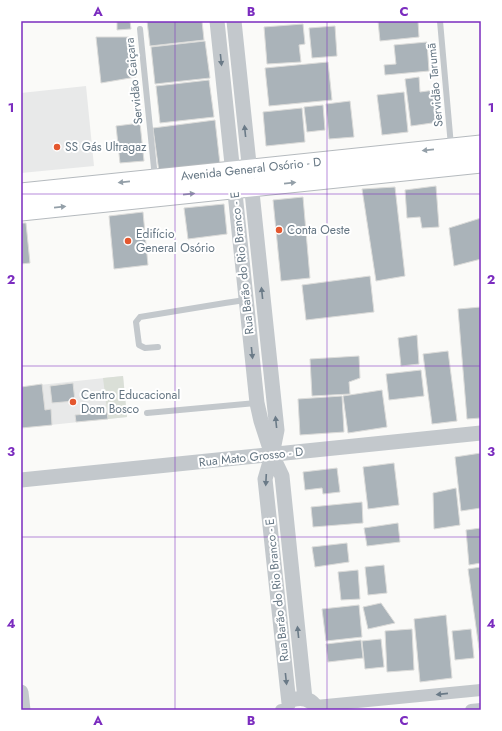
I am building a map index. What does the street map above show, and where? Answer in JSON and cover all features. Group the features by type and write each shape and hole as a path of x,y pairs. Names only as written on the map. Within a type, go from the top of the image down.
{"main road":[{"name":"Avenida General Osório - D","path":"21,211 451,148 481,145"},
{"name":"Avenida General Osório - D","path":"21,193 155,179 242,179 481,163"}],"street":[{"name":"Rua Barão do Rio Branco - E","path":"217,21 267,332 277,430 265,479 276,590 284,708"},
{"name":"Rua Barão do Rio Branco - E","path":"234,21 242,179 246,300 257,403 272,455 282,476 294,588 313,705"},
{"path":"250,334 267,332"},
{"name":"Rua Mato Grosso - D","path":"21,480 481,433"},
{"path":"276,590 294,588"},
{"path":"284,708 295,699 313,705 394,704 481,690"},
{"path":"21,692 23,710"},
{"path":"471,710 481,709"}],"lane":[{"name":"Servidão Tarumã","path":"440,21 451,148"},
{"name":"Servidão Caiçara","path":"140,28 155,179"},
{"path":"158,347 145,348 139,346 136,322 140,317 246,300"},
{"path":"147,413 257,403"}],"shaded area":[{"name":"SS Gás Ultragaz","path":"86,86 94,166 21,173 21,93"},
{"name":"Centro Educacional Dom Bosco","path":"123,376 127,417 21,428 21,387"},
{"path":"123,376 127,417 108,419 103,378"}],"building":[{"path":"117,21 130,21 131,29 117,30"},
{"path":"147,21 202,21 204,40 150,46"},
{"path":"378,21 418,21 419,37 380,41"},
{"path":"303,24 305,44 299,45 301,62 267,64 264,27"},
{"path":"335,26 337,56 312,58 309,28"},
{"path":"96,37 129,37 136,77 101,83"},
{"path":"205,41 210,78 155,84 151,47"},
{"path":"427,42 429,71 385,75 384,65 396,64 394,45"},
{"path":"328,62 332,100 269,106 265,68"},
{"path":"419,77 420,92 435,90 439,122 411,126 405,79"},
{"path":"209,80 214,117 160,123 156,86"},
{"path":"404,92 408,132 382,135 377,95"},
{"path":"350,101 354,137 329,139 326,104"},
{"path":"323,105 325,130 307,132 304,107"},
{"path":"302,108 305,142 266,146 263,112"},
{"path":"215,120 220,164 159,172 153,128"},
{"path":"140,123 144,161 120,163 116,126"},
{"path":"436,186 439,227 422,228 420,217 407,218 405,190"},
{"path":"395,187 405,276 376,281 362,189"},
{"path":"303,197 310,278 281,281 273,200"},
{"path":"224,204 227,234 188,239 184,208"},
{"name":"Edifício General Osório","path":"143,212 148,265 114,269 109,216"},
{"path":"481,218 481,259 454,266 449,228"},
{"path":"21,223 26,223 30,263 21,264"},
{"path":"370,276 374,312 306,320 302,285"},
{"path":"481,307 481,418 467,419 458,309"},
{"path":"417,335 419,364 401,366 398,338"},
{"path":"448,351 457,421 432,424 423,354"},
{"path":"359,356 360,378 349,382 350,394 312,396 310,359"},
{"path":"421,370 424,396 389,400 386,374"},
{"path":"73,383 75,401 52,403 50,386"},
{"path":"42,384 45,410 51,409 52,425 21,428 21,387"},
{"path":"382,390 387,427 348,433 343,396"},
{"path":"342,396 344,432 300,435 298,399"},
{"path":"107,412 108,419 76,422 75,415"},
{"path":"481,453 481,508 461,511 455,457"},
{"path":"394,463 399,505 368,509 363,467"},
{"path":"337,468 340,492 323,494 322,488 305,490 303,472"},
{"path":"456,488 460,525 434,529 433,493"},
{"path":"362,502 363,523 313,527 311,507"},
{"path":"398,523 400,542 367,546 364,528"},
{"path":"481,528 481,563 469,565 466,530"},
{"path":"347,543 349,562 315,567 312,547"},
{"path":"384,565 387,593 368,595 365,567"},
{"path":"481,567 481,663 468,569"},
{"path":"358,570 360,599 341,600 338,572"},
{"path":"381,603 395,623 368,629 363,607"},
{"path":"359,605 362,637 326,641 322,609"},
{"path":"446,615 452,678 420,682 414,619"},
{"path":"412,629 414,670 387,672 385,631"},
{"path":"471,629 474,658 455,660 452,631"},
{"path":"381,639 384,667 365,669 362,641"},
{"path":"361,640 363,658 328,662 326,644"}],"place":[{"name":"SS Gás Ultragaz","path":"57,147"},
{"name":"Conta Oeste","path":"279,230"},
{"name":"Edifício General Osório","path":"128,241"},
{"name":"Centro Educacional Dom Bosco","path":"73,402"}]}
